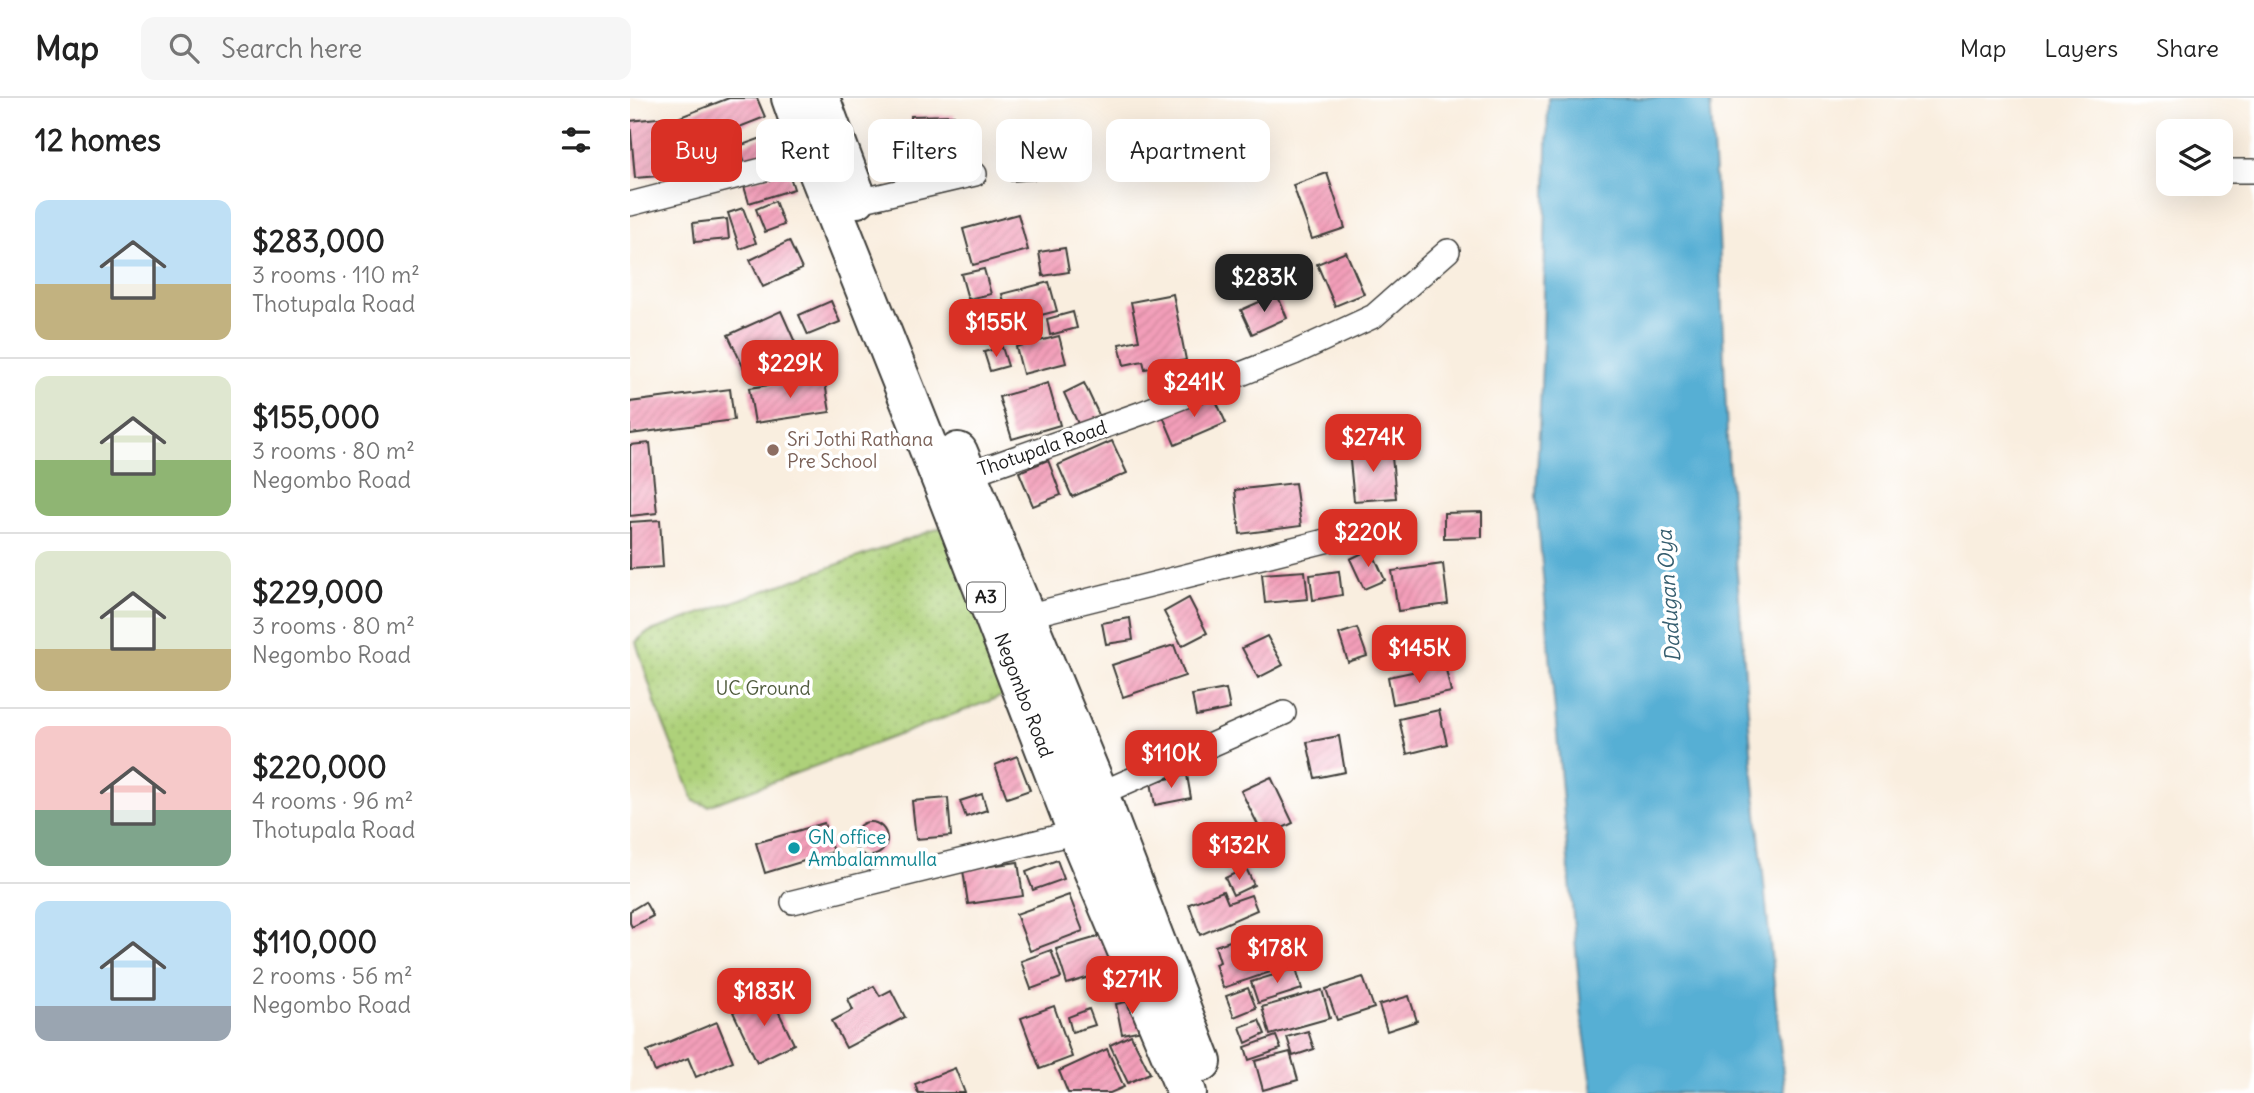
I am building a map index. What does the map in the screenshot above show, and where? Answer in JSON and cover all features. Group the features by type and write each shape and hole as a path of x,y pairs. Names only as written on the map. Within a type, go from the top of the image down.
{"highway":[{"name":"Negombo Road","path":"791,98 798,119"},
{"name":"Negombo Road","path":"820,98 967,475 1099,794 1214,1093"},
{"name":"Negombo Road","path":"822,182 942,482 1077,832 1187,1093"}],"street":[{"path":"630,204 756,171"},
{"path":"2233,171 2254,171"},
{"path":"859,201 941,182"},
{"name":"Thotupala Road","path":"967,475 1142,413 1294,354 1374,316 1448,251"},
{"path":"1026,616 1357,533"},
{"path":"1099,794 1284,713"},
{"path":"793,902 1077,832"}],"green space":[{"name":"UC Ground","path":"945,526 1011,693 708,806 694,801 656,705 636,642 646,633"}],"water":[{"name":"Dadugan Oya","path":"1548,98 1710,98 1719,235 1728,460 1753,774 1785,1093 1593,1093 1582,1018 1536,497 1543,342"}],"building":[{"path":"729,98 757,98 765,117 742,126 742,119 680,117"},
{"path":"954,115 954,119 911,119 911,116"},
{"path":"666,117 651,119 651,177 635,178 630,121"},
{"path":"756,140 756,162 746,165 742,145"},
{"path":"1327,173 1345,228 1312,239 1293,185"},
{"path":"756,179 756,182 792,182 794,189 749,203 743,183"},
{"path":"775,201 784,225 765,232 756,209"},
{"path":"743,208 756,243 740,249 728,213"},
{"path":"1018,214 1028,250 973,265 963,229"},
{"path":"727,219 729,239 695,242 693,223"},
{"path":"789,241 802,269 763,287 750,260"},
{"path":"1065,248 1069,272 1043,276 1039,252"},
{"path":"1346,252 1364,294 1335,306 1317,264"},
{"path":"984,269 991,294 968,299 961,274"},
{"path":"1049,282 1057,311 1037,316 1041,328 1001,338 994,310 1005,307 1002,294"},
{"path":"1173,294 1186,360 1145,369 1143,361 1124,365 1119,344 1139,340 1131,302"},
{"path":"1277,294 1287,318 1252,334 1241,310"},
{"path":"831,301 840,322 808,335 799,315"},
{"path":"781,311 798,349 746,373 728,335"},
{"path":"1073,312 1077,328 1050,335 1047,319"},
{"path":"1059,336 1066,363 1023,374 1016,347"},
{"path":"1002,347 1008,366 990,371 984,352"},
{"path":"824,377 830,412 755,423 749,388"},
{"path":"1048,383 1060,425 1012,439 999,397"},
{"path":"1084,383 1100,417 1079,426 1064,393"},
{"path":"730,389 734,420 630,434 630,402"},
{"path":"1212,392 1226,423 1175,445 1162,414"},
{"path":"1112,441 1127,473 1072,497 1058,465"},
{"path":"650,443 657,513 630,516 630,445"},
{"path":"1391,447 1396,498 1354,501 1349,451"},
{"path":"1048,460 1061,495 1033,506 1019,472"},
{"path":"1295,483 1301,526 1240,534 1235,490"},
{"path":"1482,512 1482,537 1444,538 1444,513"},
{"path":"660,520 663,567 630,569 630,522"},
{"path":"1371,549 1385,580 1364,589 1350,559"},
{"path":"1443,564 1448,604 1398,611 1392,571"},
{"path":"1305,571 1308,599 1265,603 1262,574"},
{"path":"1339,571 1342,595 1313,600 1310,575"},
{"path":"1189,598 1207,633 1182,646 1164,612"},
{"path":"1130,618 1133,640 1106,644 1102,623"},
{"path":"1357,628 1367,656 1348,662 1339,634"},
{"path":"1267,636 1283,665 1258,678 1242,648"},
{"path":"1174,645 1185,676 1123,697 1112,665"},
{"path":"1445,665 1451,692 1393,704 1388,677"},
{"path":"1226,689 1230,709 1196,716 1192,695"},
{"path":"1439,710 1447,744 1407,754 1399,719"},
{"path":"1339,736 1345,772 1315,778 1307,742"},
{"path":"1017,756 1030,790 1007,798 995,765"},
{"path":"1187,775 1191,798 1155,805 1151,782"},
{"path":"1271,777 1293,823 1264,837 1241,791"},
{"path":"982,794 987,810 966,817 960,801"},
{"path":"948,798 951,836 916,839 912,801"},
{"path":"870,822 882,827 887,839 882,851 870,856 858,851 853,839 858,827"},
{"name":"GN office Ambalammulla","path":"824,823 833,852 765,873 756,843"},
{"path":"1057,860 1064,879 1033,890 1026,872"},
{"path":"1018,862 1023,896 968,904 963,870"},
{"path":"1246,868 1254,885 1233,895 1225,878"},
{"path":"1223,891 1228,903 1251,895 1257,910 1200,935 1189,904"},
{"path":"1069,895 1083,931 1030,951 1016,914"},
{"path":"645,902 653,916 632,927 630,911"},
{"path":"1257,932 1261,946 1276,941 1285,967 1223,988 1215,964 1220,962 1215,946"},
{"path":"1108,934 1118,968 1067,984 1056,949"},
{"path":"1051,950 1061,978 1031,989 1021,961"},
{"path":"1296,968 1302,989 1258,1003 1251,982"},
{"path":"1363,977 1374,1008 1337,1020 1326,989"},
{"path":"874,986 880,996 891,990 905,1017 846,1048 832,1021 853,1010 848,999"},
{"path":"1248,988 1256,1008 1234,1017 1226,996"},
{"path":"1322,990 1330,1018 1270,1035 1262,1007"},
{"path":"770,994 794,1044 757,1062 733,1012"},
{"path":"1409,996 1417,1021 1387,1031 1379,1005"},
{"path":"1141,999 1147,1029 1122,1034 1116,1004"},
{"path":"1054,1006 1072,1057 1040,1069 1021,1018"},
{"path":"1089,1009 1095,1025 1072,1032 1068,1017"},
{"path":"1259,1020 1265,1034 1246,1043 1240,1027"},
{"path":"717,1022 733,1061 696,1077 688,1058 655,1072 647,1051"},
{"path":"1308,1031 1314,1049 1293,1056 1287,1037"},
{"path":"1131,1035 1150,1073 1128,1083 1110,1045"},
{"path":"1276,1036 1281,1049 1249,1060 1245,1047"},
{"path":"1107,1049 1124,1087 1110,1093 1068,1093 1059,1071"},
{"path":"1290,1052 1298,1080 1263,1090 1255,1061"},
{"path":"955,1068 965,1093 918,1093 915,1084"}],"place":[{"name":"Sri Jothi Rathana Pre School","path":"773,450"},
{"name":"GN office Ambalammulla","path":"794,848"}]}
